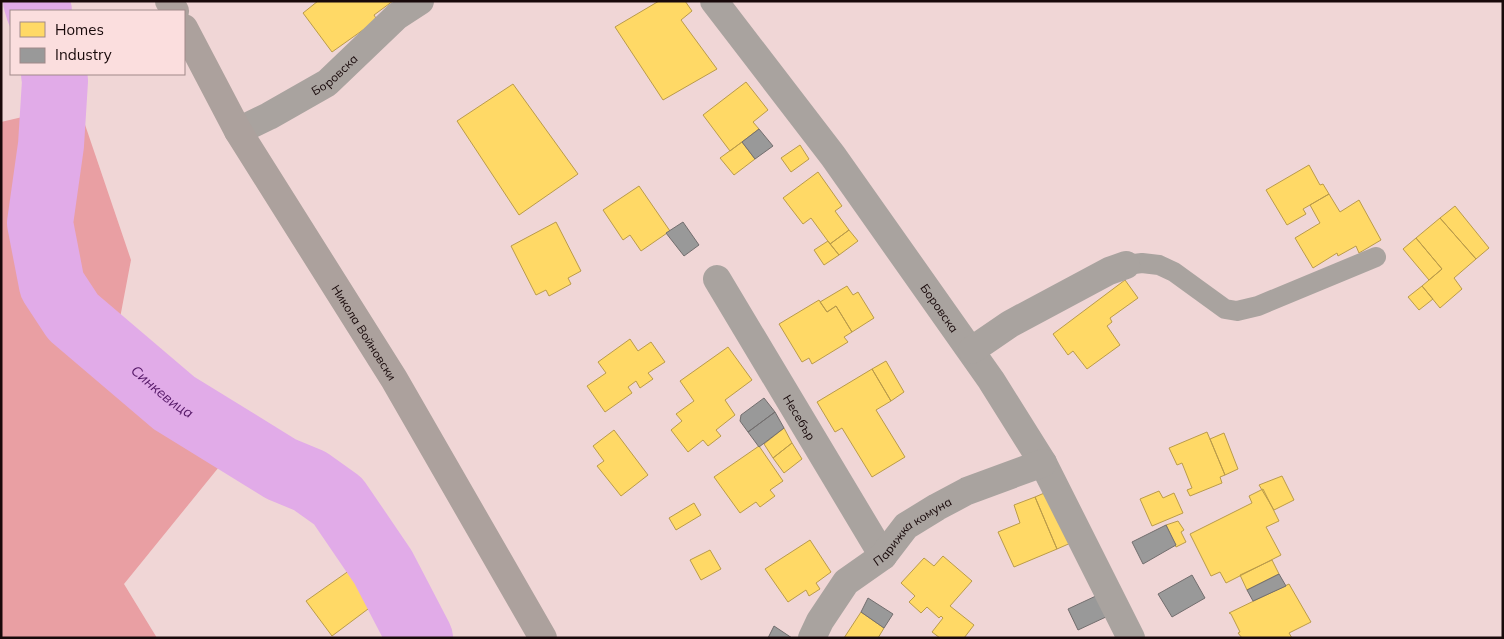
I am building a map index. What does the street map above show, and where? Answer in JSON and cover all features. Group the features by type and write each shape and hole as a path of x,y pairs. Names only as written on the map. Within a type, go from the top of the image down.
{"street":[{"name":"Боровска","path":"238,130 269,116 327,83 398,16 420,1"},
{"name":"Боровска","path":"714,1 833,156 972,350 1043,463 1131,638"},
{"name":"Никола Войновски","path":"185,30 238,130 394,379 543,638"},
{"path":"972,350 1010,324 1109,271 1126,265"},
{"name":"Несебър","path":"717,279 883,556"},
{"name":"Парижка комуна","path":"812,638 820,621 846,582 883,556 906,526 967,491 1043,463"}],"lane":[{"path":"1126,265 1142,263 1159,265 1174,272 1225,309 1237,311 1258,306 1376,257"}],"shaded area":[{"path":"78,104 131,260 120,318 216,415 223,462 124,584 157,638 1,638 1,122"}],"building: Homes":[{"path":"318,1 393,1 374,15 377,20 332,52 303,13"},
{"path":"659,1 685,1 692,11 681,20 717,69 663,100 615,27"},
{"path":"746,82 768,110 753,122 759,129 730,151 703,115"},
{"path":"513,84 578,174 519,215 457,121"},
{"path":"742,142 755,159 734,175 720,158"},
{"path":"800,145 809,159 791,172 781,158"},
{"path":"1309,165 1320,185 1323,184 1329,194 1303,209 1306,214 1287,225 1266,190"},
{"path":"818,172 842,206 835,211 849,230 830,244 811,218 803,224 783,198"},
{"path":"639,186 670,231 641,251 630,235 623,240 603,210"},
{"path":"1329,194 1340,212 1359,200 1381,240 1359,253 1356,246 1338,256 1337,253 1313,268 1295,238 1320,223 1310,205"},
{"path":"1455,206 1489,248 1476,259 1440,218"},
{"path":"1440,218 1476,259 1454,278 1462,289 1440,308 1422,286 1442,269 1416,238"},
{"path":"556,222 581,271 568,278 571,284 549,296 546,290 536,295 511,246"},
{"path":"849,230 858,241 839,255 830,244"},
{"path":"1416,238 1442,269 1429,280 1403,249"},
{"path":"828,241 839,255 824,265 814,250"},
{"path":"1125,280 1138,298 1110,318 1112,322 1107,326 1120,345 1087,369 1073,351 1068,355 1053,334"},
{"path":"847,286 853,295 858,292 874,318 852,332 836,306 827,312 820,302"},
{"path":"1422,286 1433,299 1419,310 1408,297"},
{"path":"819,300 827,312 836,306 852,332 844,337 848,342 812,364 809,358 802,362 779,324"},
{"path":"630,339 638,351 651,342 665,362 648,373 653,379 640,388 636,381 628,387 632,393 605,412 587,386 606,373 598,362"},
{"path":"728,347 752,380 725,400 735,415 716,430 721,436 708,446 703,440 688,452 671,430 682,421 676,414 694,401 680,381"},
{"path":"886,361 904,392 891,401 872,369"},
{"path":"872,369 891,401 876,410 905,457 872,477 842,428 835,432 817,402"},
{"path":"784,428 792,443 773,458 764,444"},
{"path":"614,430 648,475 621,496 597,466 604,461 593,446"},
{"path":"1207,432 1225,475 1220,477 1222,483 1190,496 1187,490 1192,488 1182,463 1177,465 1169,448"},
{"path":"1224,433 1238,469 1225,475 1210,439"},
{"path":"792,443 802,459 784,473 773,458"},
{"path":"759,446 783,481 770,490 775,496 760,507 756,502 740,513 714,477"},
{"path":"1282,476 1294,500 1274,510 1259,485"},
{"path":"1263,489 1279,521 1266,527 1281,555 1226,583 1220,572 1211,576 1190,534 1252,503 1249,496"},
{"path":"1049,491 1073,542 1057,549 1035,497"},
{"path":"1159,491 1163,498 1174,493 1183,513 1152,526 1140,499"},
{"path":"1035,497 1057,549 1014,567 998,532 1020,523 1014,505"},
{"path":"694,503 701,515 676,530 669,518"},
{"path":"1178,521 1184,530 1181,532 1186,542 1176,547 1166,525"},
{"path":"810,540 831,572 816,583 820,589 809,596 806,590 788,602 765,569"},
{"path":"710,550 721,569 701,580 690,560"},
{"path":"943,556 972,581 950,606 974,625 964,638 940,638 932,632 943,618 941,616 939,618 927,607 921,613 909,602 915,596 901,583 924,558 934,566"},
{"path":"1272,560 1279,574 1247,590 1240,575"},
{"path":"353,568 376,603 332,636 306,601"},
{"path":"1289,584 1311,622 1289,633 1292,638 1242,638 1229,613"},
{"path":"861,612 884,628 878,638 844,638"}],"building: Industry":[{"path":"759,129 773,146 755,159 742,142"},
{"path":"683,222 699,245 684,256 666,233"},
{"path":"764,398 775,412 748,432 740,421 741,415"},
{"path":"775,412 784,428 759,447 748,432"},
{"path":"1166,525 1176,545 1143,564 1132,542"},
{"path":"1279,574 1286,586 1253,601 1247,590"},
{"path":"1192,575 1205,598 1172,617 1158,594"},
{"path":"1098,595 1108,616 1078,630 1068,609"},
{"path":"868,598 893,614 884,628 861,612"},
{"path":"774,626 792,638 768,638"}],"waterway":[{"name":"Синкевица","path":"36,1 39,10"},
{"name":"Синкевица","path":"54,75 51,145 40,223 52,285 73,317 174,403 281,469 310,481 338,501 383,567 420,638"}]}
